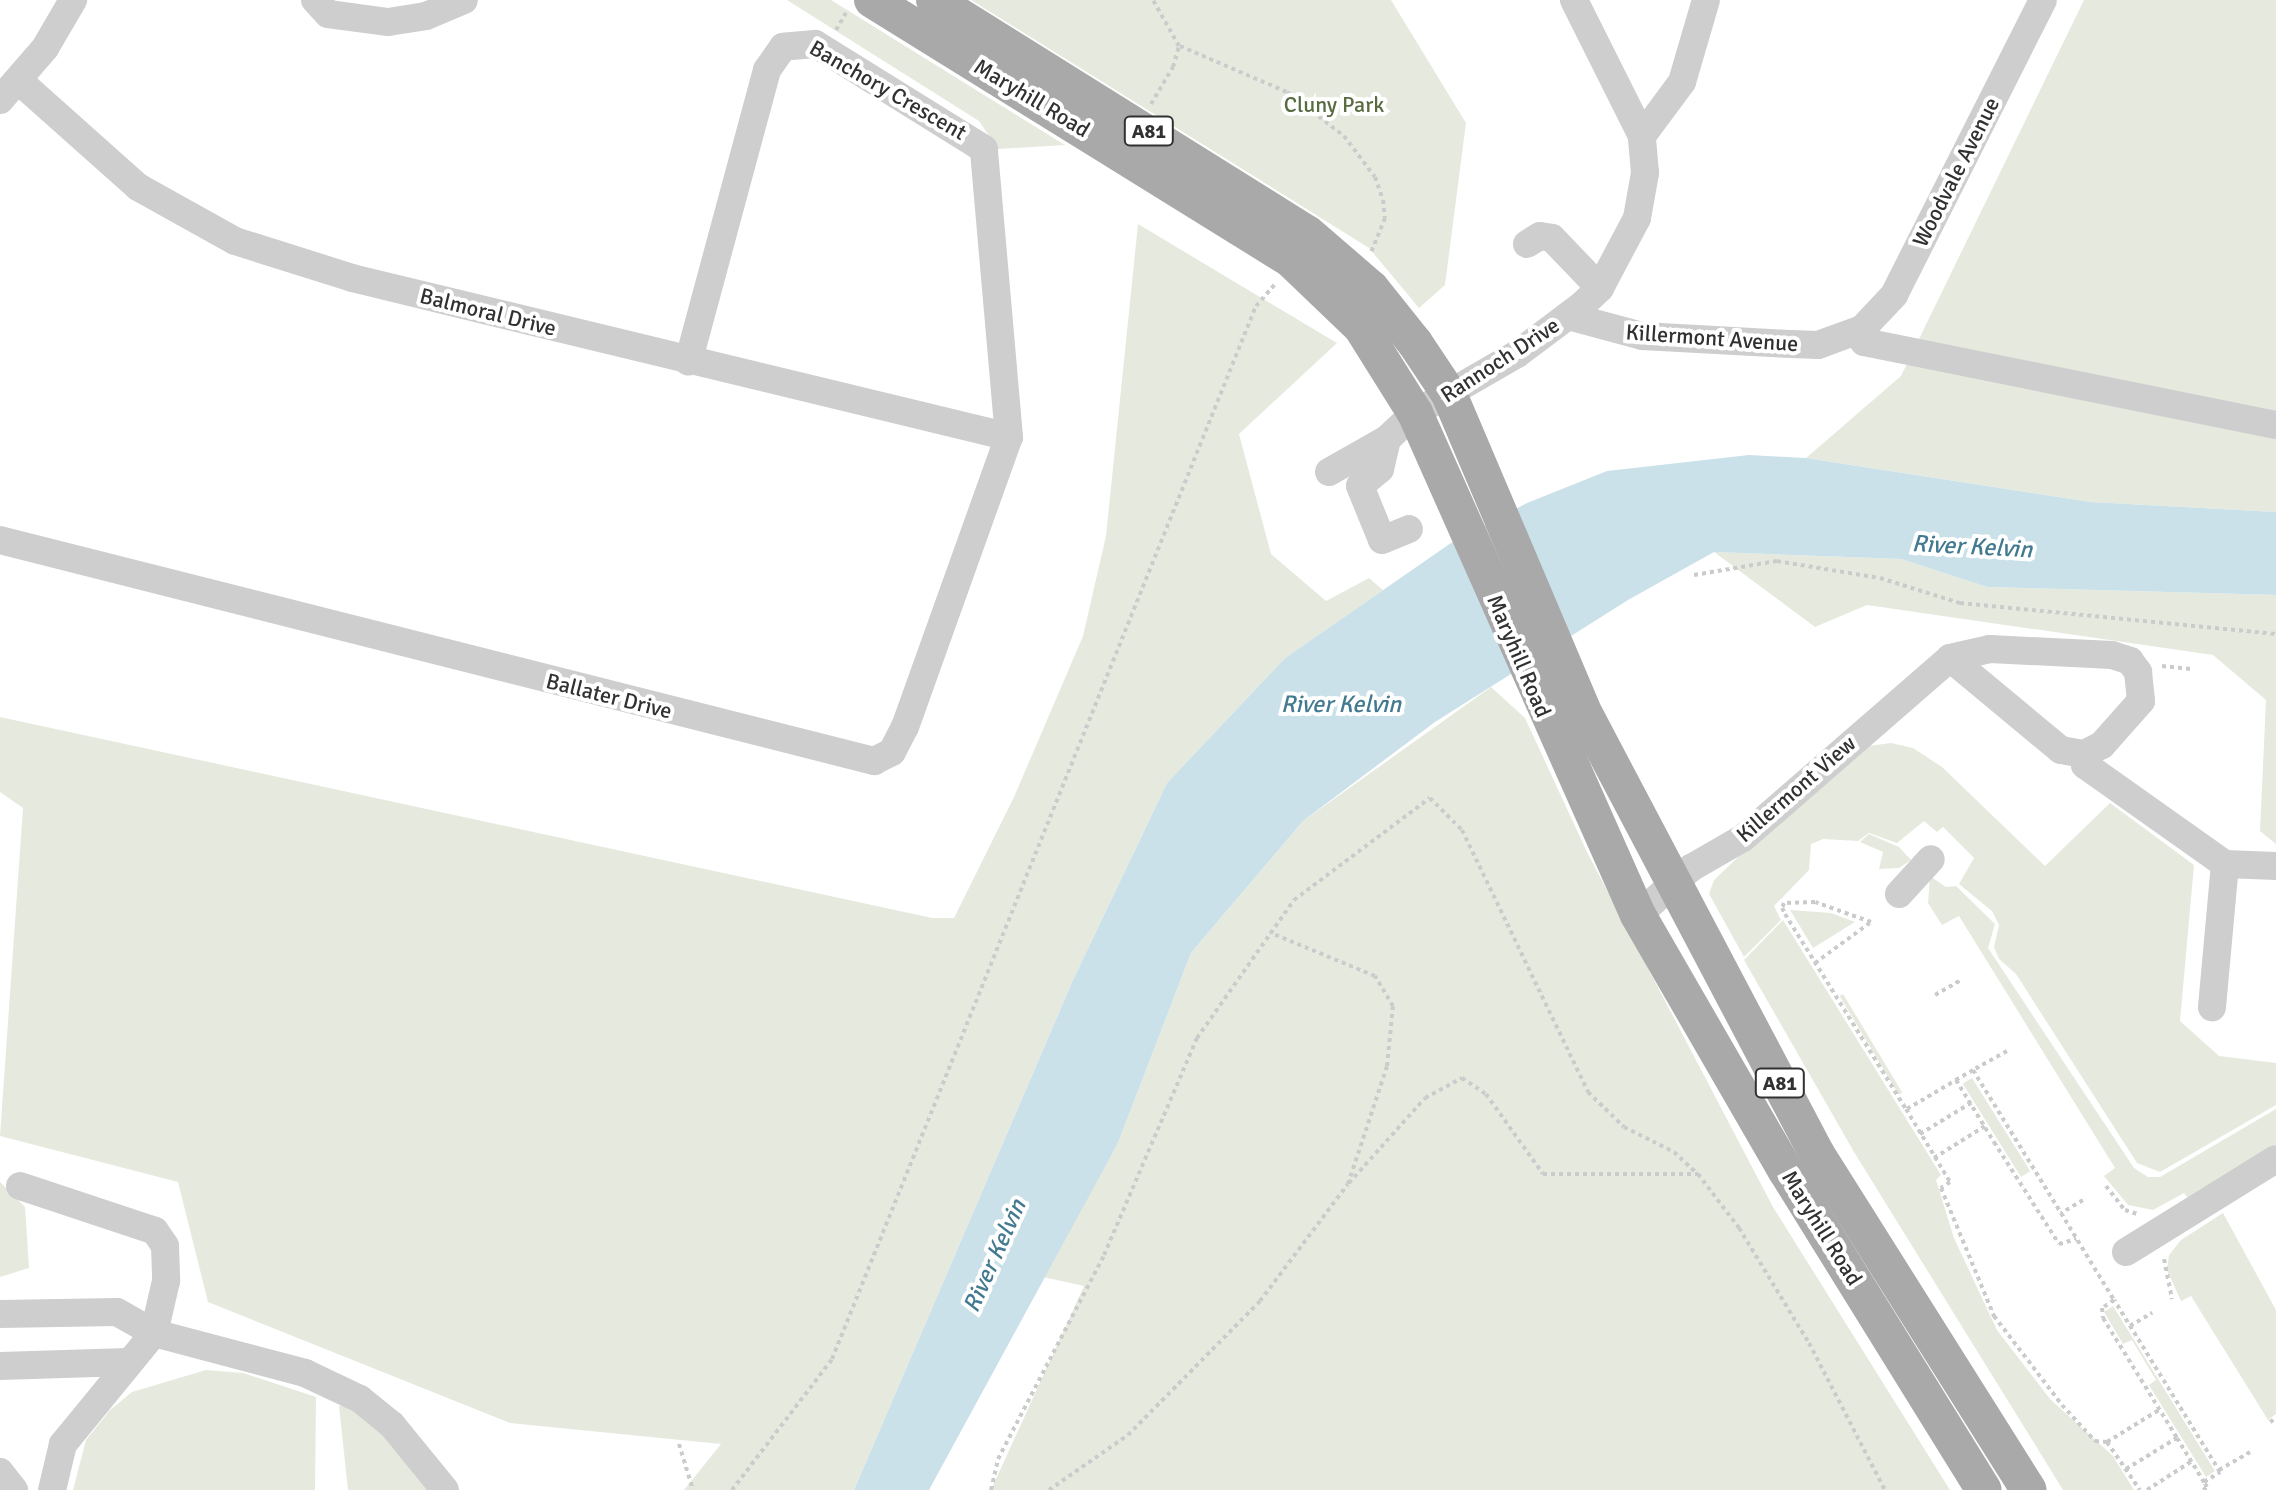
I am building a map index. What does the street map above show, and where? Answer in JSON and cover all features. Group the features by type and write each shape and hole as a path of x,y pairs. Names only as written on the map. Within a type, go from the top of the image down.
{"main road":[{"name":"Maryhill Road","path":"872,0 1298,246 1356,273 1415,343 1449,394 1495,495 1586,716 1817,1154 2029,1490"},
{"name":"Maryhill Road","path":"934,0 1298,246 1361,327 1415,413 1552,732 1638,915 1786,1171 1984,1490"},
{"path":"1552,732 1586,716"}],"street":[{"path":"9,90 45,48 73,0"},
{"path":"315,0 328,14 388,22 426,16 464,0"},
{"name":"Rannoch Drive","path":"1387,439 1415,413 1568,316 1600,288 1637,218 1645,173 1642,136 1574,0"},
{"path":"1642,136 1682,82 1706,0"},
{"name":"Woodvale Avenue","path":"1856,332 1878,318 1894,295 2043,0"},
{"name":"Banchory Crescent","path":"688,362 767,70 783,47 793,43 824,49 984,149 1009,437"},
{"name":"Balmoral Drive","path":"9,90 138,187 235,241 352,278 688,362 1009,437"},
{"path":"1527,244 1540,236 1552,238 1600,288"},
{"name":"Killermont Avenue","path":"1568,316 1642,336 1818,345 1856,332"},
{"path":"1856,332 1864,342 2276,425"},
{"name":"Ballater Drive","path":"0,540 874,761 892,752 905,727 1009,437"},
{"path":"1329,472 1387,439"},
{"path":"1387,439 1380,469 1360,486 1382,540 1409,529"},
{"name":"Killermont View","path":"1638,915 1675,881 1743,838 1950,658 1990,649 2112,655 2130,661 2138,672 2141,701 2102,745 2084,754"},
{"path":"1950,658 2061,750 2084,754 2085,765 2225,864 2276,866"},
{"path":"1899,894 1931,859"},
{"path":"2212,1007 2225,864"},
{"path":"2126,1252 2276,1159"},
{"path":"20,1186 155,1231 165,1246 166,1281 154,1333 63,1444 52,1490"},
{"path":"0,1314 117,1312 154,1333 279,1365 346,1391 392,1425 445,1490"},
{"path":"0,1366 128,1362"},
{"path":"0,1472 14,1490"}],"path":[{"path":"824,49 854,0"},
{"path":"1153,0 1179,46 1287,92 1344,136 1375,177 1385,218 1374,248 1356,273"},
{"path":"1144,115 1173,67 1179,46"},
{"path":"732,1490 832,1359 1256,306 1298,246"},
{"path":"1694,575 1777,561 1880,578 1960,603 2276,634"},
{"path":"991,1490 998,1459 1041,1370 1104,1255 1197,1038 1294,900 1430,798 1462,830 1476,856 1588,1092 1602,1111 1674,1152 1698,1174 1739,1228 1809,1343 1885,1490"},
{"path":"1815,963 1870,926 1871,922 1843,908 1784,903 1785,914 1934,1158 1950,1182 1941,1188 1994,1316 2062,1405 2095,1441 2107,1442 2160,1410"},
{"path":"1271,933 1375,976 1393,1006 1387,1066 1348,1184"},
{"path":"1935,995 1961,980"},
{"path":"1906,1109 2007,1051"},
{"path":"1973,1070 2219,1470"},
{"path":"1049,1490 1128,1435 1260,1301 1348,1184 1425,1098 1462,1078 1486,1094 1543,1174 1698,1174"},
{"path":"1956,1080 2059,1244 2076,1239"},
{"path":"1920,1134 1971,1103"},
{"path":"1934,1158 1985,1126"},
{"path":"2061,1213 2083,1200"},
{"path":"2114,1300 2102,1308 2103,1318 2192,1461 2204,1482 2203,1490"},
{"path":"2130,1326 2152,1313"},
{"path":"2270,1422 2276,1418"},
{"path":"2126,1469 2177,1438"},
{"path":"2107,1442 2140,1490"},
{"path":"679,1444 693,1490"},
{"path":"2204,1482 2250,1452"},
{"path":"2147,1490 2192,1461"}],"green space":[{"path":"787,0 831,0 1065,145 998,149 979,121"},
{"name":"Cluny Park","path":"971,0 1391,0 1466,123 1445,285 1419,308 1369,248"},
{"path":"2084,0 2276,0 2276,512 2091,502 1806,458 1901,376"},
{"path":"1138,224 1337,343 1239,434 1271,554 1326,601 1369,578 1383,590 1285,658 1167,783 1073,980 854,1490 684,1490 721,1444 510,1423 208,1302 178,1182 0,1136 23,808 0,792 0,717 932,918 954,918 1014,797 1083,636 1106,536"},
{"path":"1714,552 1901,559 1987,587 2276,595 2276,844 2260,831 2266,700 2213,655 1867,605 1815,627"},
{"path":"1491,687 1525,718 1587,852 1773,1207 1950,1490 991,1490 1084,1286 1043,1277 1118,1143 1191,953 1303,821"},
{"path":"1891,743 1913,748 1942,767 2045,866 2110,803 2194,865 2180,1021 2219,1056 2276,1063 2276,1105 2160,1172 2137,1163 2016,974 1999,959 1994,947 1999,925 1992,911 1959,884 1974,858 1943,827 1937,832 1924,821 1897,843 1869,833 1858,841 1823,839 1811,844 1809,870 1774,906 1781,920 1744,957 1709,894 1714,880 1853,748"},
{"path":"1869,834 1899,847 1911,860 1899,868 1879,869 1883,852 1860,842"},
{"path":"1930,876 1946,887 1956,886 1995,924 1988,948 2134,1168 2148,1177 2160,1177 2276,1109 2276,1145 2189,1199 2184,1193 2153,1210 2128,1205 2104,1176 2115,1168 1959,916 1942,925 1928,903"},
{"path":"1790,910 1831,913 1855,922 1813,948"},
{"path":"1783,920 1941,1175 1936,1180 1954,1238 1997,1330 2050,1399 2113,1456 2134,1490 2063,1490 1854,1152 1744,960"},
{"path":"1843,994 1902,1093 1899,1095 1840,996"},
{"path":"1972,1078 2030,1171 2021,1177 1963,1084"},
{"path":"0,1182 25,1207 29,1268 0,1277"},
{"path":"2223,1213 2276,1310 2276,1414 2268,1420 2191,1296 2181,1301 2167,1270 2169,1255 2181,1240"},
{"path":"2113,1306 2215,1471 2206,1477 2149,1385 2156,1380 2132,1340 2123,1344 2104,1312"},
{"path":"206,1370 243,1373 316,1397 315,1490 73,1490 86,1440 110,1410 132,1392"},
{"path":"347,1405 384,1435 432,1490 348,1490 339,1406"}],"water":[{"name":"River Kelvin","path":"1749,455 1806,458 2091,502 2276,512 2276,595 1987,587 1901,559 1714,552 1628,600 1435,722 1303,821 1191,953 1118,1143 929,1490 854,1490 1073,980 1167,783 1285,658 1451,543 1527,503 1607,471"}]}
